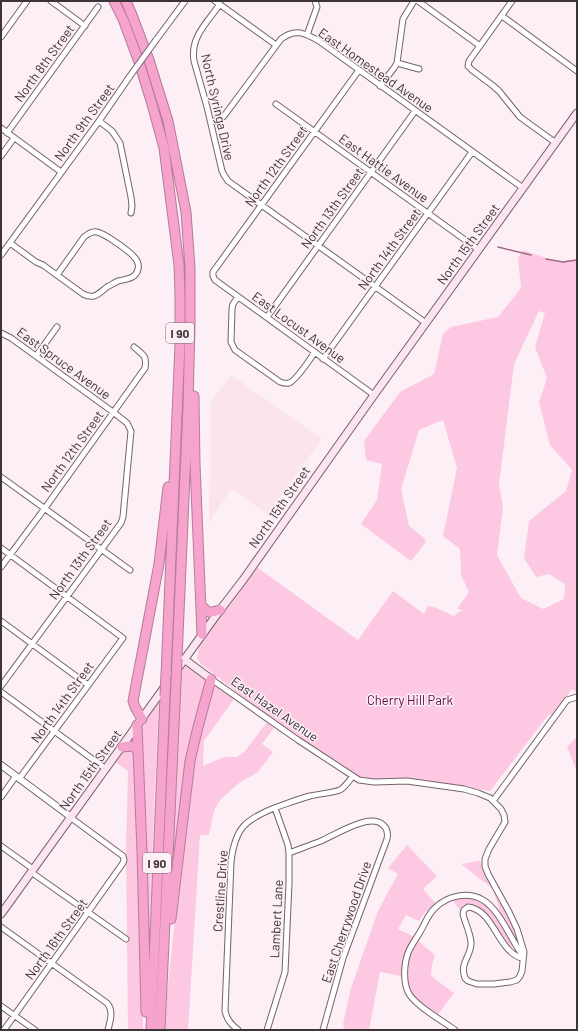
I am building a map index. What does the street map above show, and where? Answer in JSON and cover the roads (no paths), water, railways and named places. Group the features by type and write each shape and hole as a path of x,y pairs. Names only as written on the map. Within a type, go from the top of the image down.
{"highway":[{"name":"I 90","path":"114,1 123,19 139,62 164,148 180,265 180,344 150,1030"},
{"name":"I 90","path":"126,1 149,60 168,120 186,212 190,268 190,322 181,659 176,683 160,1030"},
{"name":"I 90","path":"190,322 194,381 195,464 202,634"},
{"path":"140,722 133,701 159,564 176,434"},
{"path":"202,606 206,611 210,612 220,610"},
{"path":"162,990 190,761 211,679"},
{"name":"I 90","path":"140,722 138,750 146,1030"},
{"path":"122,747 132,746 138,750"}],"main road":[{"name":"North 15th Street","path":"1,914 140,722 181,659 243,580 577,113"},
{"name":"East Hazel Avenue","path":"181,659 211,679"}],"street":[{"path":"51,1 85,26"},
{"name":"North 9th Street","path":"1,255 185,1"},
{"path":"307,35 317,7 316,1"},
{"path":"380,86 397,63 403,19 414,1"},
{"path":"418,1 480,46"},
{"path":"512,1 469,61 468,65 469,68 498,91 520,117 556,143"},
{"path":"1,37 24,2"},
{"path":"211,122 219,120 224,116 276,46 218,3"},
{"name":"North Syringa Drive","path":"218,3 196,37 193,49 194,61 211,122 220,165 224,175 228,181 262,205"},
{"name":"North 8th Street","path":"7,133 98,7"},
{"path":"502,16 577,71"},
{"name":"East Homestead Avenue","path":"276,46 281,39 296,32 307,35 319,41 523,188"},
{"path":"397,63 419,69"},
{"name":"North 12th Street","path":"213,275 213,272 359,70"},
{"name":"East Hattie Avenue","path":"276,104 479,250"},
{"name":"North 13th Street","path":"267,318 415,111"},
{"path":"99,121 112,132 120,143 132,206 131,213"},
{"path":"1,128 61,172"},
{"path":"1,156 14,138"},
{"name":"North 14th Street","path":"323,358 472,152"},
{"path":"262,205 426,323"},
{"path":"10,243 85,295 95,296 112,284 133,277 137,272 138,267 137,261 131,254 100,232 93,232 84,237 57,275"},
{"name":"East Locust Avenue","path":"213,275 215,280 374,395"},
{"path":"238,297 233,304 232,309 231,338 235,350 284,384 295,379 315,352"},
{"path":"36,356 57,327"},
{"name":"East Spruce Avenue","path":"1,333 11,338 113,412"},
{"name":"North 12th Street","path":"1,567 145,368 146,360 143,354 134,347"},
{"name":"North 13th Street","path":"1,686 124,517 131,431 127,423 113,412"},
{"path":"1,477 130,570"},
{"path":"1,548 67,596"},
{"name":"North 14th Street","path":"1,797 54,731 123,638 67,596"},
{"path":"1,621 88,685"},
{"name":"East Hazel Avenue","path":"211,679 298,740 359,780 367,782 407,781 452,787 478,793 493,801"},
{"path":"1,692 106,769"},
{"path":"523,956 521,958 508,950 491,924 480,913 470,908 466,908 463,914 471,942 463,967 465,978 476,984 494,984 517,980 520,976 523,965 524,952 517,929 488,874 485,859 489,849 505,822 501,809 493,801 566,700 577,697"},
{"path":"1,765 71,816"},
{"name":"Crestline Drive","path":"238,1030 227,1019 225,1011 232,854 240,831 246,823 255,817 275,808 310,796 340,790 352,776"},
{"name":"Lambert Lane","path":"267,1030 285,972 289,883 288,845 275,808"},
{"name":"North 16th Street","path":"4,1030 124,860 123,856 74,820 71,816"},
{"name":"East Cherrywood Drive","path":"289,853 361,823 376,821 381,823 387,830 387,839 343,958 323,1030"},
{"path":"1,846 32,871 126,939"},
{"path":"455,1030 414,1001 407,991 405,982 408,953 434,909 444,901 456,896 464,895 481,899 497,913 523,956"},
{"path":"1,927 52,962 107,1003 111,1008 108,1030"},
{"path":"1,1006 35,1030"}],"waterway":[{"path":"498,247 531,255"},
{"path":"546,259 563,262 577,260"}],"park label":[{"name":"Cherry Hill Park","path":"410,700"}]}
